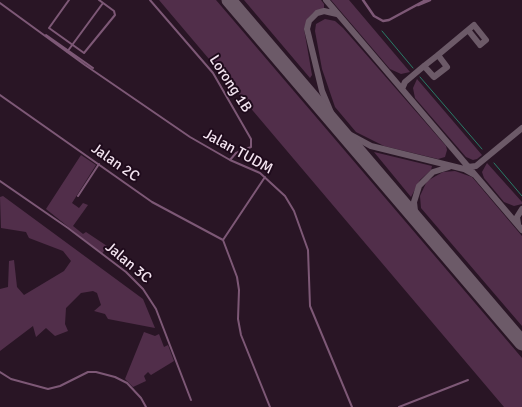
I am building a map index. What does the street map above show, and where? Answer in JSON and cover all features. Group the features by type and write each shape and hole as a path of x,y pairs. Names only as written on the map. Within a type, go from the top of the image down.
{"street":[{"path":"69,0 49,28 85,53 115,14 114,11 99,0"},
{"name":"Lorong 1B","path":"150,0 213,73 251,138 251,147 236,153 230,160"},
{"path":"363,0 374,16 383,21 389,20 426,0"},
{"path":"414,7 430,0"},
{"name":"Jalan TUDM","path":"0,3 190,137 230,160 265,177 288,200 302,231 308,256 310,306 352,407"},
{"path":"68,51 103,3"},
{"name":"Jalan 2C","path":"0,95 152,202 223,240"},
{"path":"78,196 99,164"},
{"path":"265,177 223,240 237,278 239,290 238,319 240,335 270,407"},
{"name":"Jalan 3C","path":"0,181 68,228 126,272 143,288 156,309 191,400"},
{"path":"0,372 11,379 48,389 60,386 88,372 96,372 115,377 127,383 141,398 146,407"},
{"path":"399,407 468,380"}],"shaded area":[{"path":"159,0 216,0 522,358 522,407 504,407"},
{"path":"244,0 321,0 324,4 324,8 313,13 308,18 304,29 312,75 310,78"},
{"path":"331,0 349,0 410,72 401,74 390,69"},
{"path":"325,19 335,21 343,28 446,146 447,150 445,157 438,159 384,146 356,132 335,107 322,69 315,31 316,24"},
{"path":"417,79 482,155 473,160 466,157 415,98 413,88"},
{"path":"374,152 432,166 431,170 420,180 411,197"},
{"path":"81,155 96,165 72,203 79,208 83,203 88,205 73,226 83,234 86,232 107,246 102,254 46,209"},
{"path":"487,163 522,202 522,204 514,206 504,202 484,178 482,172"},
{"path":"455,171 472,177 522,236 522,326 421,208 420,196 427,181 443,172"},
{"path":"3,196 143,299 155,328 108,319 105,314 94,311 101,305 97,293 93,291 81,293 66,308 65,324 68,331 55,336 46,328 36,337 33,326 0,351 0,289 8,287 9,261 14,260 17,287 24,295 64,271 71,261 63,251 29,238 26,232 1,228 0,197"},
{"path":"144,332 155,336 159,334 164,347 168,345 174,361 151,375 148,372 144,376 146,381 133,387 125,379"}],"waterway":[{"path":"382,31 413,68"},
{"path":"420,77 482,149"},
{"path":"494,163 522,196"}],"taxiway":[{"path":"326,0 522,230"},
{"path":"337,14 324,11 317,13 309,21 307,29 322,91 332,115 348,139"},
{"path":"402,89 405,82 474,25 486,40 480,45 468,30"},
{"path":"424,66 434,77 447,67 438,55"},
{"path":"468,167 476,166 522,128"},
{"path":"345,132 371,146 464,169 473,174"},
{"path":"424,228 415,211 414,202 419,186 433,172 449,167"},
{"path":"518,224 517,217 522,209"}],"runway":[{"path":"229,0 522,343"}]}
